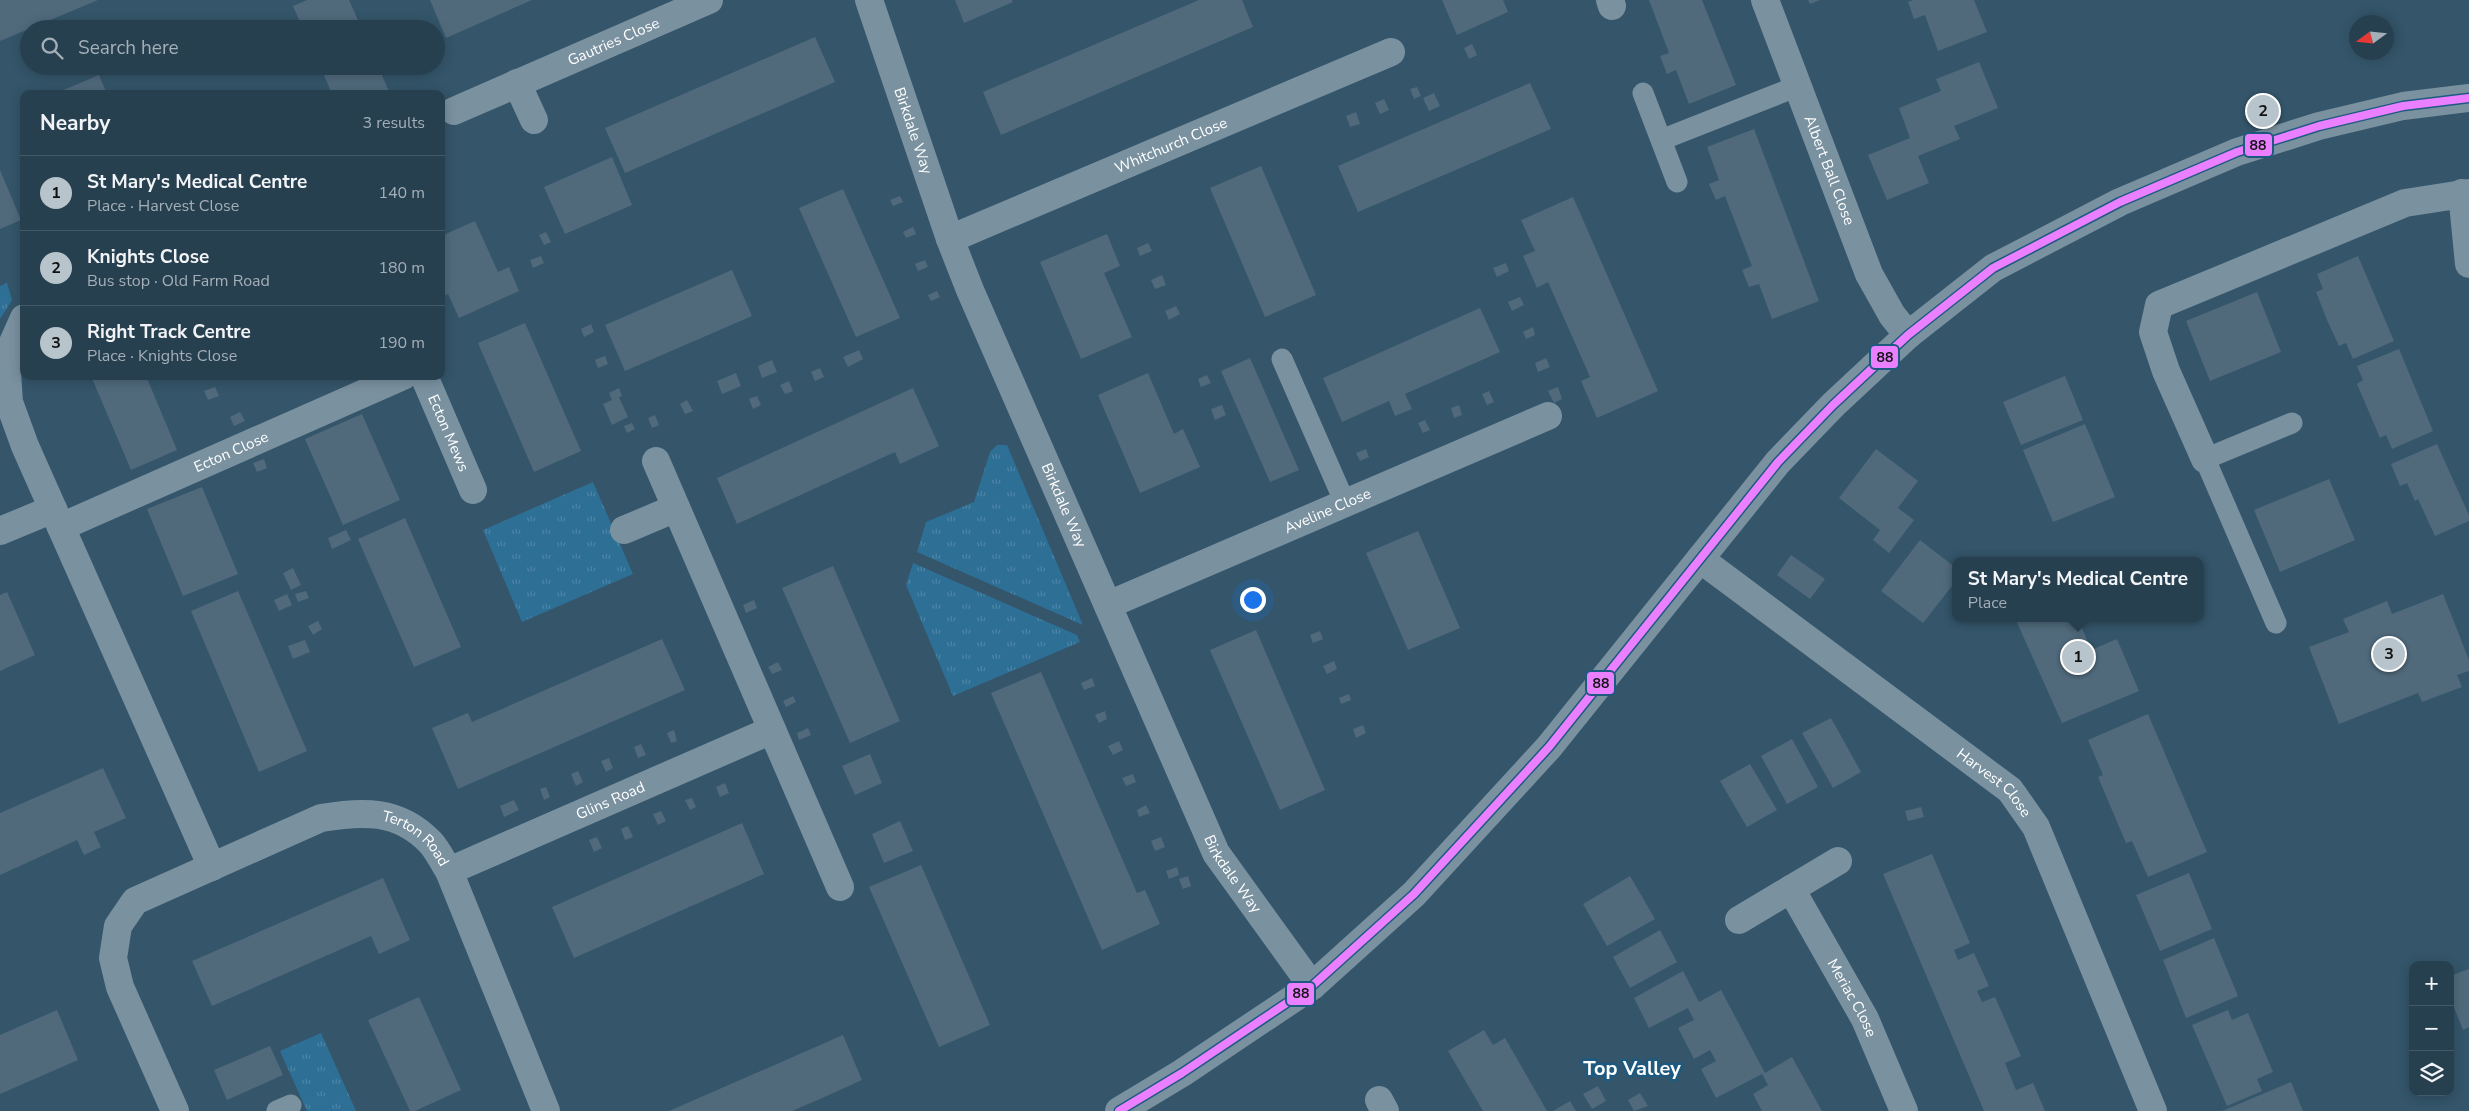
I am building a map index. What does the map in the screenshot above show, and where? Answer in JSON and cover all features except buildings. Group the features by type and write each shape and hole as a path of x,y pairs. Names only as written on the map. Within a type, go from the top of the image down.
{"street":[{"name":"Gautries Close","path":"454,111 709,0"},
{"name":"Birkdale Way","path":"870,0 950,239 974,299 1216,853 1312,986"},
{"name":"Albert Ball Close","path":"1765,0 1870,274 1892,315 1908,335"},
{"name":"Whitchurch Close","path":"950,239 1391,52"},
{"path":"517,83 534,120"},
{"path":"1120,1111 1182,1073 1312,986 1414,894 1549,747 1778,462 1833,404 1908,335 1993,268 2120,202 2237,152 2318,126 2403,106 2469,98"},
{"path":"2205,459 2166,371 2153,332 2159,304 2404,203 2466,193 2469,264"},
{"path":"20,327 6,358 9,402 25,446 212,867"},
{"name":"Ecton Close","path":"0,531 57,518 393,380"},
{"name":"Ecton Mews","path":"426,380 473,490"},
{"name":"Aveline Close","path":"1108,605 1548,416"},
{"path":"656,461 840,887"},
{"path":"624,530 676,508"},
{"name":"Harvest Close","path":"1700,560 2010,790 2036,827 2153,1111"},
{"name":"Glins Road","path":"449,871 772,730"},
{"name":"Terton Road","path":"176,1111 120,987 113,958 118,926 135,901 321,818 353,813 383,814 406,824 430,842 449,871 546,1111"},
{"path":"1739,920 1838,860"},
{"name":"Meriac Close","path":"1791,889 1865,1019 1904,1111"}],"lane":[{"path":"1661,140 1798,86"},
{"path":"1643,93 1677,182"},
{"path":"1282,359 1345,503"},
{"path":"2276,623 2205,459 2292,422"}],"green space":[{"path":"7,283 12,300 0,319 0,286"},
{"path":"997,445 1007,445 1083,625 917,552 926,522 974,502 990,452"},
{"path":"593,482 633,574 522,622 483,530"},
{"path":"913,563 1077,635 1080,642 953,696 906,585"},
{"path":"321,1033 356,1111 307,1111 280,1051"}],"transit line":[{"name":"88","path":"1119,1111 1182,1073 1312,986 1414,894 1549,747 1778,462 1833,405 1908,335 1993,268 2120,202 2237,152 2319,126 2403,106 2469,98"}],"place":[{"name":"Knights Close","path":"2263,111"},
{"name":"Right Track Centre","path":"2389,654"},
{"name":"St Mary's Medical Centre","path":"2078,657"}],"district":[{"name":"Top Valley","path":"1632,1068"}]}
